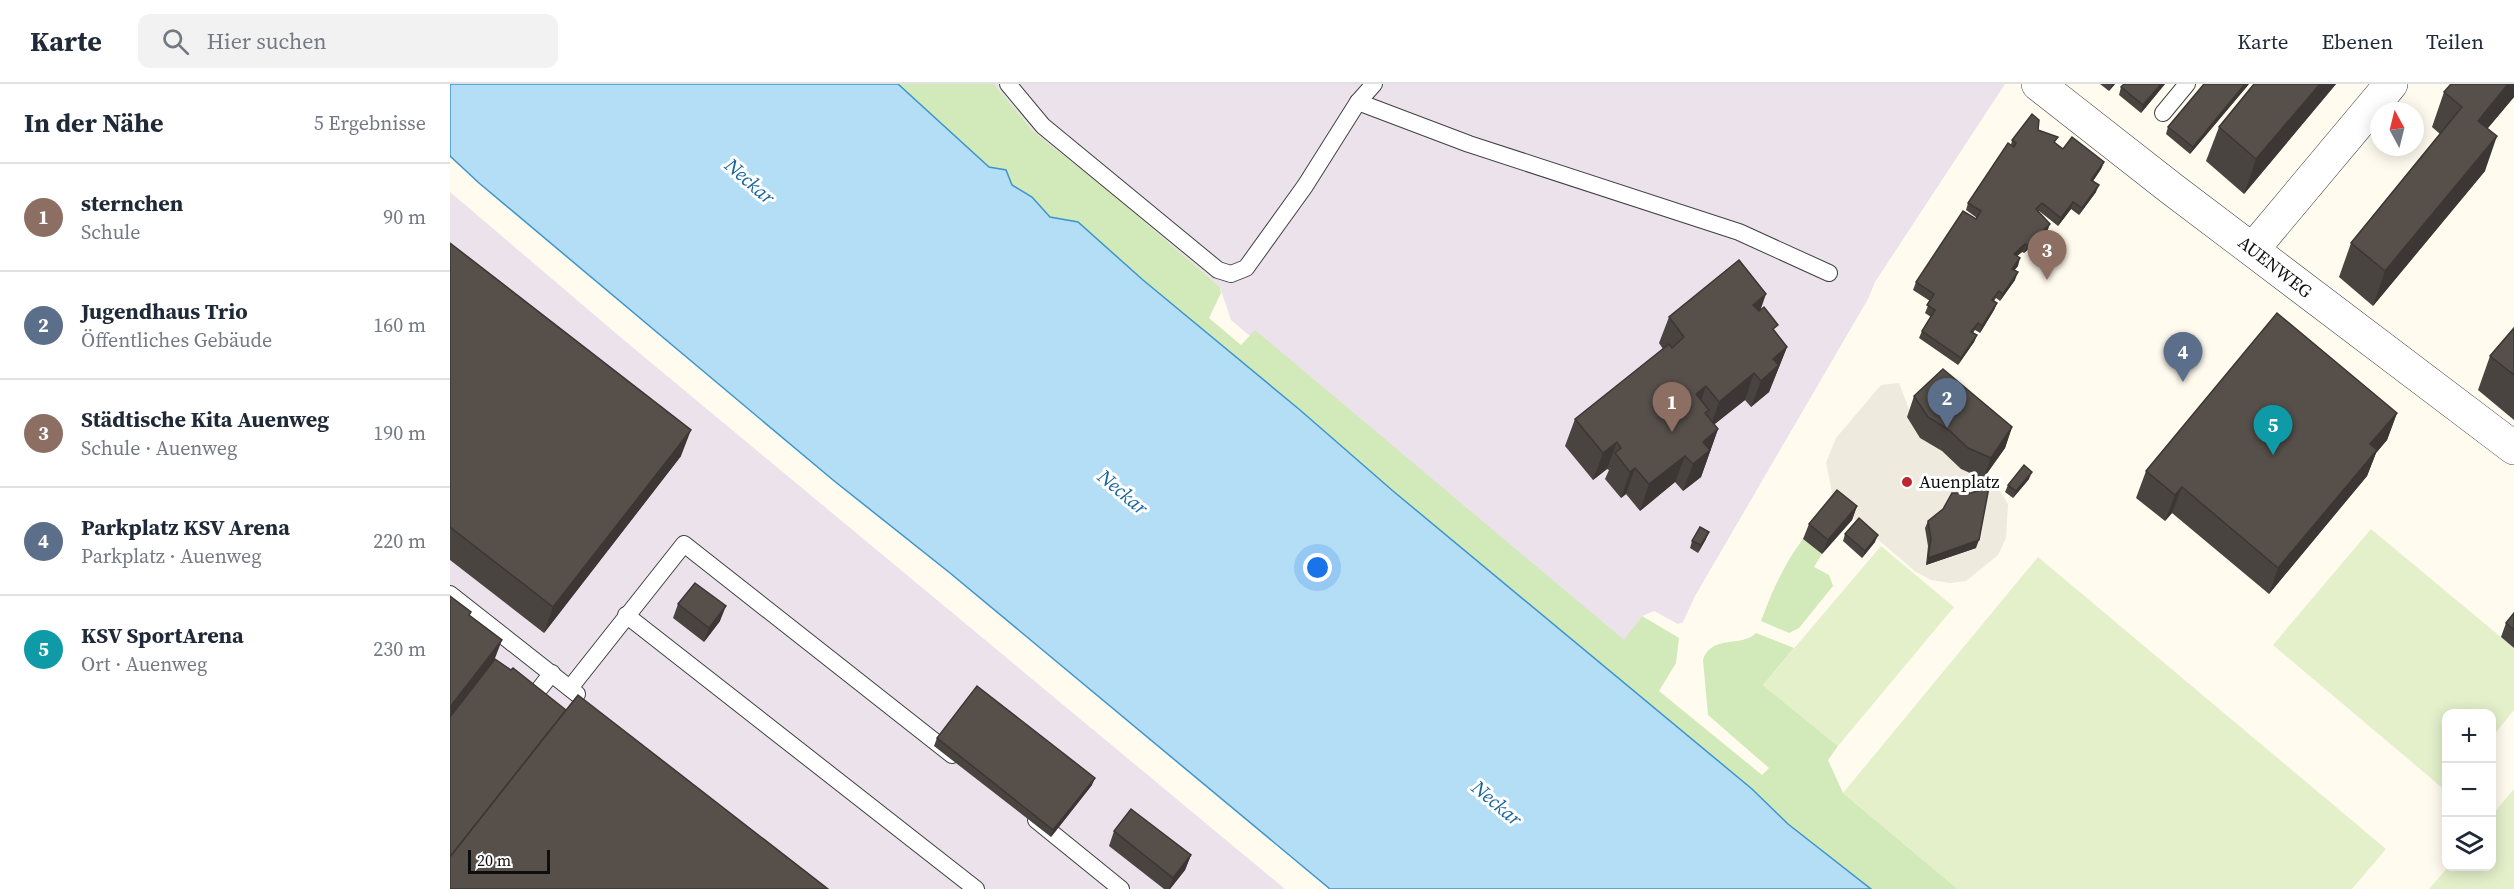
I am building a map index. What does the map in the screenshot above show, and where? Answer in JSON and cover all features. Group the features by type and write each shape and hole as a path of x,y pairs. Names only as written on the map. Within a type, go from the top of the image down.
{"street":[{"name":"AUENWEG","path":"2038,84 2514,448"},
{"path":"2253,249 2391,84"}],"lane":[{"path":"1008,84 1043,126 1209,263 1218,270 1231,274 1246,268 1268,239 1358,102 1374,84"},
{"path":"2163,113 2187,84"},
{"path":"1358,102 1469,144 1739,232 1829,273"},
{"path":"570,688 684,544 966,765"},
{"path":"450,594 552,673 570,688 590,710"},
{"path":"626,615 976,889"},
{"path":"515,719 552,673"},
{"path":"1022,809 1121,889"}],"shaded area":[{"path":"994,84 2005,84 1875,282 1868,299 1695,596 1683,622 1678,624 1654,611 1642,616 1624,641 1255,331 1250,336 1231,320 1220,287 1110,192 1034,132"},
{"path":"450,192 625,341 1285,889 450,889"},
{"name":"Auenplatz","path":"1899,383 1920,438 1942,451 1961,469 1999,489 2008,504 2006,538 1998,555 1966,581 1950,583 1931,580 1916,572 1834,502 1826,463 1836,438 1881,385"}],"green space":[{"path":"898,84 994,84 1034,132 1110,192 1220,287 1221,293 1209,318 1241,345 1255,330 1624,640 1642,616 1679,638 1676,663 1659,691 1762,775 1769,768 1708,715 1703,660 1713,647 1743,640 1756,633 1794,648 1763,685 1838,746 1828,760 1843,793 1958,889 1871,889 1788,824 1752,789 1393,491 1300,410 1143,280 1078,222 1051,217 1032,197 1012,185 1006,170 989,167"},
{"path":"2371,529 2514,648 2514,710 2496,732 2496,709 2442,709 2442,788 2273,645"},
{"path":"1803,539 1822,554 1814,567 1829,575 1833,586 1799,628 1789,633 1761,621 1779,578"},
{"path":"1881,546 1954,607 1838,746 1763,685"},
{"path":"2038,557 2386,849 2352,889 1958,889 1843,793"},
{"path":"2514,789 2514,889 2429,889 2445,871 2496,871 2496,810"}],"water":[{"name":"Neckar","path":"450,84 898,84 989,167 1006,170 1012,185 1032,197 1050,217 1078,222 1143,280 1300,410 1393,491 1752,789 1788,824 1871,889 1330,889 950,573 833,480 479,183 450,156"}],"building":[{"path":"2124,84 2161,84 2143,105 2121,87"},
{"path":"2204,84 2245,84 2193,147 2168,127"},
{"path":"2254,84 2320,84 2256,159 2219,127"},
{"path":"2451,84 2508,84 2478,121 2497,136 2385,271 2351,243 2462,107 2444,92"},
{"path":"2032,114 2039,120 2038,130 2058,137 2054,142 2063,149 2072,137 2104,162 2091,180 2099,185 2082,208 2073,202 2061,218 2042,203 2036,209 2050,224 2027,246 2025,244 2014,254 2020,258 2012,269 2018,272 2003,294 1999,291 1992,300 1997,303 1982,326 1978,323 1971,332 1977,335 1961,358 1922,331 1935,310 1927,305 1934,294 1916,282 1963,211 1976,219 1981,211 1968,203 2008,143 2014,147 2016,143 2012,140"},
{"path":"450,243 691,430 553,607 450,527"},
{"path":"1739,260 1766,294 1753,305 1759,311 1764,307 1778,325 1773,329 1787,347 1773,359 1779,365 1761,381 1754,373 1719,402 1706,386 1696,394 1709,410 1705,413 1718,429 1703,442 1710,450 1693,464 1685,456 1649,484 1635,468 1630,472 1615,453 1621,448 1617,442 1603,453 1575,419 1669,344 1672,348 1684,337 1669,317"},
{"path":"2277,313 2397,413 2370,444 2377,450 2278,568 2182,487 2175,495 2146,471"},
{"path":"2514,328 2514,375 2490,356"},
{"path":"1943,369 2012,427 1991,458 1968,448 1949,430 1928,417 1914,396"},
{"path":"2024,465 2032,472 2016,491 2008,485"},
{"path":"1989,487 1979,540 1928,558 1931,539 1928,521 1943,509 1952,493 1971,493"},
{"path":"1837,490 1857,506 1828,540 1809,524"},
{"path":"1859,518 1878,535 1865,551 1845,534"},
{"path":"1700,527 1709,532 1701,545 1692,541"},
{"path":"695,583 726,606 709,628 678,604"},
{"path":"450,596 471,612 469,615 502,640 450,707"},
{"path":"2514,613 2514,630 2506,623"},
{"path":"495,659 511,670 513,668 566,710 450,857 450,717"},
{"path":"977,686 1095,778 1053,830 937,738"},
{"path":"578,695 828,889 450,889 450,857"},
{"path":"1131,809 1191,855 1173,878 1114,831"}],"place":[{"name":"Städtische Kita Auenweg","path":"2047,280"},
{"name":"Parkplatz KSV Arena","path":"2183,382"},
{"name":"Jugendhaus Trio","path":"1947,428"},
{"name":"sternchen","path":"1672,432"},
{"name":"KSV SportArena","path":"2273,455"},
{"name":"Auenplatz","path":"1907,482"}]}
